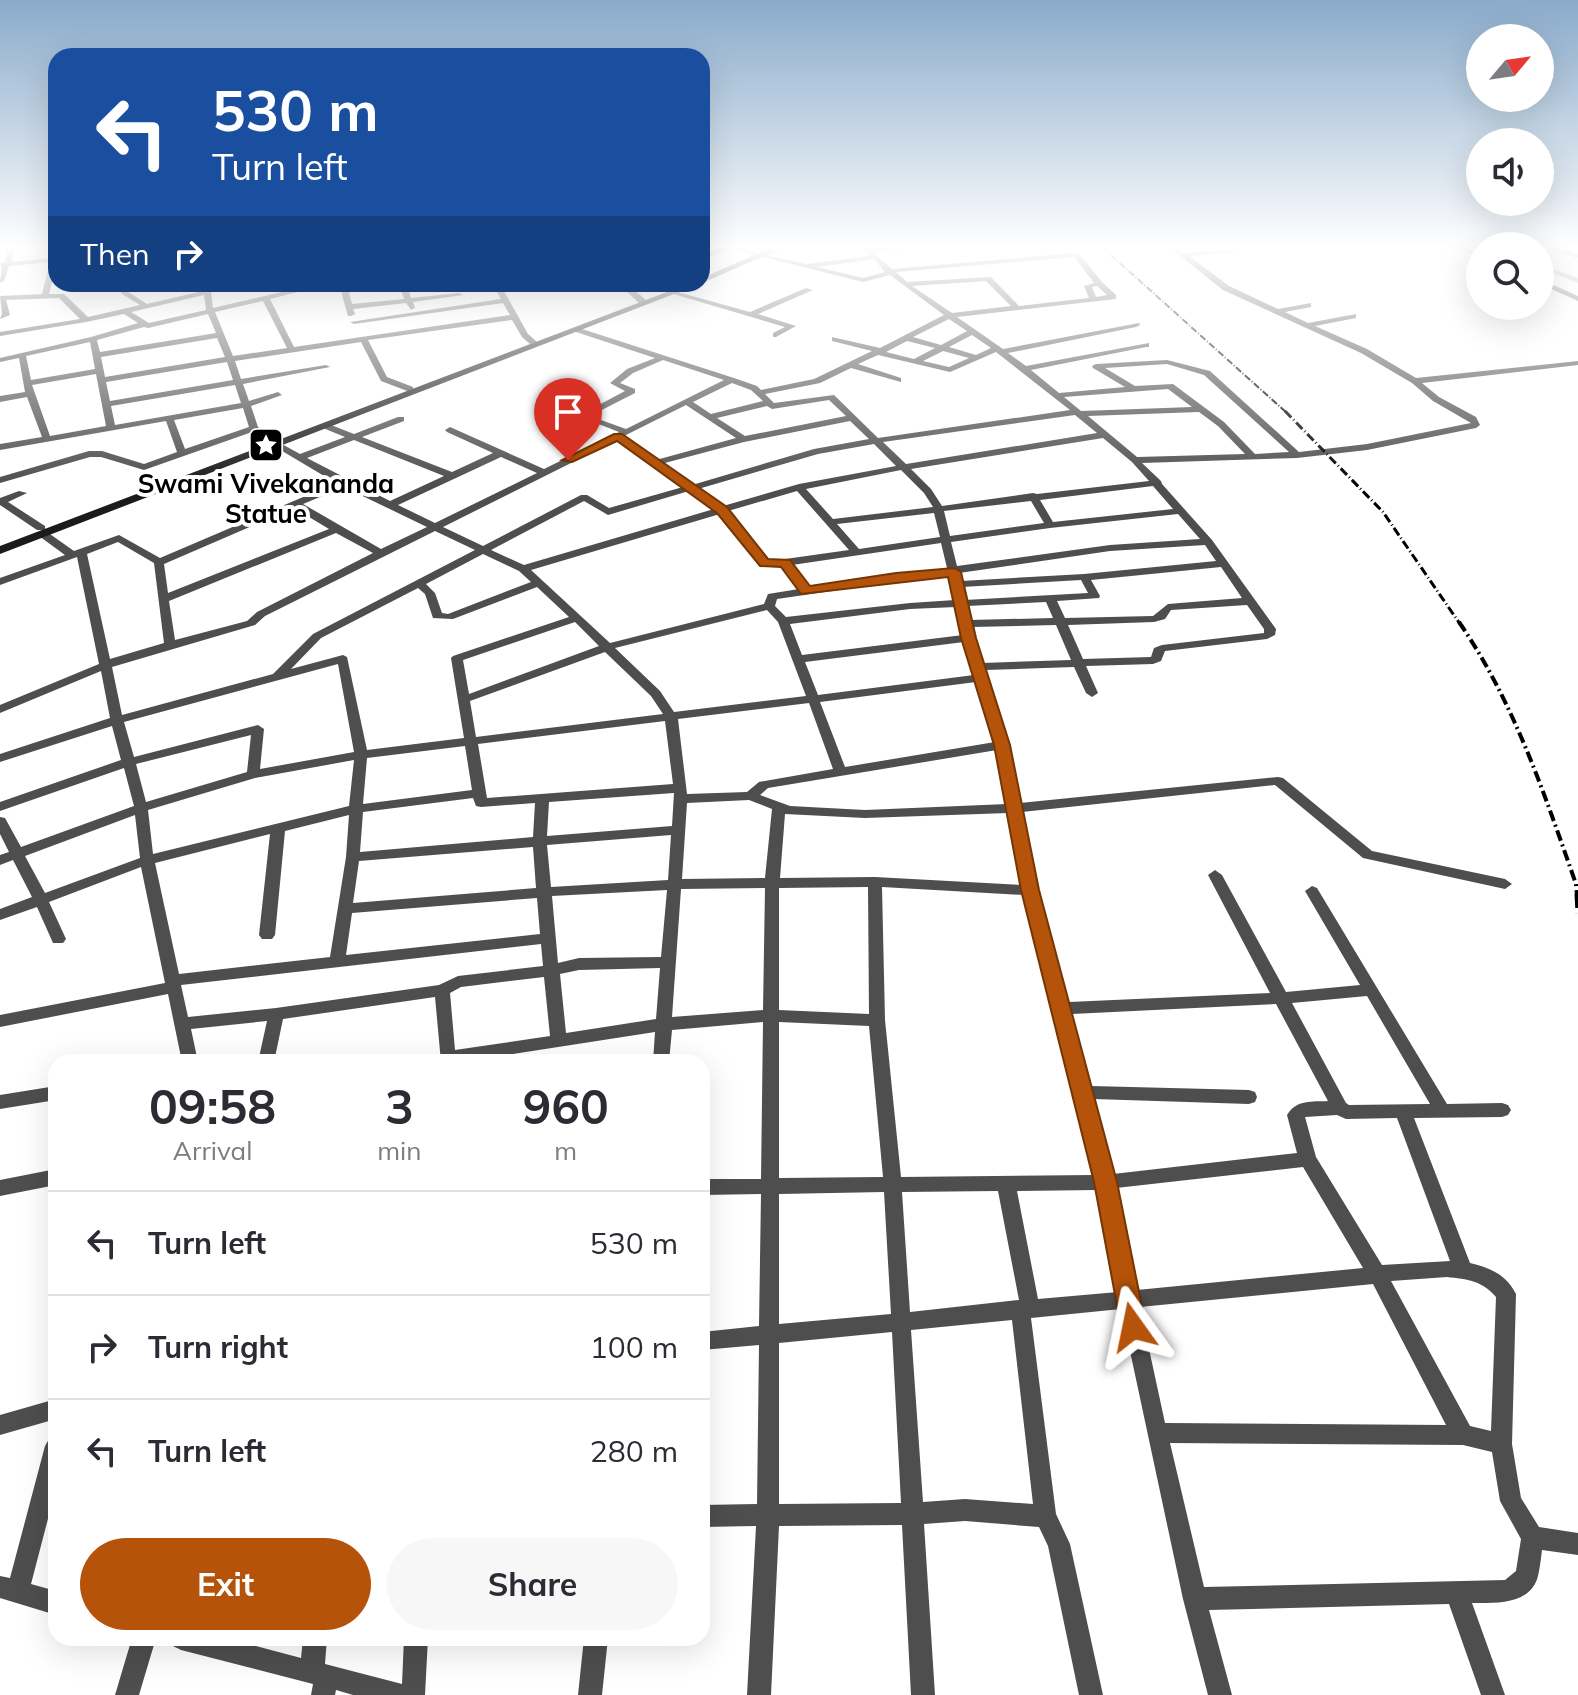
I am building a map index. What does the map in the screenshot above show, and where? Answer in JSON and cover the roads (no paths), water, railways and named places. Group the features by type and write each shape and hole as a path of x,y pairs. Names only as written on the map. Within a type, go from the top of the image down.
{"main road":[{"path":"0,547 577,326"},
{"path":"272,443 326,426 588,326"}],"street":[{"path":"0,334 49,326"},
{"path":"0,360 137,326"},
{"path":"216,326 254,428 272,443 344,483 523,569 656,694 671,717 681,794 677,884 662,1054"},
{"path":"280,326 292,350"},
{"path":"356,326 384,379 410,389"},
{"path":"28,383 230,359 452,326"},
{"path":"521,326 533,342"},
{"path":"776,335 792,326"},
{"path":"835,339 881,351 929,326"},
{"path":"0,860 141,808 253,774 361,755 472,744 810,697 842,696 980,672 1153,660 1157,659 1158,650 1162,648 1267,636 1271,633 1208,542 1158,483 1059,395 966,326"},
{"path":"710,417 817,381 877,352 950,370 975,357 1000,350 1130,326"},
{"path":"1135,460 1297,455 1367,447 1476,425 1473,419 1436,399 1415,381 1364,351 1310,326"},
{"path":"579,330 750,386 775,406 831,397 928,491 938,507 969,638 1002,745 1030,890 1106,1182 1127,1300 1194,1599 1220,1695"},
{"path":"915,362 974,331"},
{"path":"98,355 220,335"},
{"path":"906,338 975,357"},
{"path":"93,339 111,429"},
{"path":"1024,369 1146,345"},
{"path":"22,355 30,394 47,439"},
{"path":"663,357 630,371 614,383 632,391 582,416 621,434 654,463 722,510 764,563 785,563 1050,525 1181,511"},
{"path":"1134,389 1096,366 1167,362 1207,373 1297,455"},
{"path":"1415,381 1479,377 1578,363"},
{"path":"851,365 898,380"},
{"path":"1558,365 1578,377"},
{"path":"106,404 326,367"},
{"path":"0,693 6,707 105,665 251,623 261,614 731,380"},
{"path":"1059,395 1170,386 1221,424 1252,456"},
{"path":"0,399 30,394"},
{"path":"0,447 170,420 246,405 278,395"},
{"path":"687,402 743,439"},
{"path":"277,677 317,636 584,497 608,512 817,451 1078,413 1201,409"},
{"path":"654,463 743,439 851,418"},
{"path":"298,458 401,419"},
{"path":"170,420 182,454"},
{"path":"326,426 452,476"},
{"path":"0,480 89,454 102,454 144,467 254,428"},
{"path":"450,430 543,472"},
{"path":"523,569 799,487 1103,435"},
{"path":"392,504 501,453"},
{"path":"159,562 344,483"},
{"path":"830,522 1158,483"},
{"path":"799,487 857,553"},
{"path":"0,501 22,493"},
{"path":"1033,496 1050,525"},
{"path":"0,501 76,554 141,808 147,860 188,1054"},
{"path":"295,504 382,554"},
{"path":"163,599 337,529"},
{"path":"0,582 119,538 159,562"},
{"path":"955,578 1110,548 1208,542"},
{"path":"159,562 170,647"},
{"path":"785,563 806,591"},
{"path":"769,606 772,596 896,577 1084,577 1223,564"},
{"path":"783,621 962,602 1095,596 1084,577"},
{"path":"419,583 430,593 437,616 449,617 538,583"},
{"path":"1051,600 1092,693"},
{"path":"966,624 1154,619 1161,617 1168,607 1250,601"},
{"path":"769,606 783,621 840,770"},
{"path":"463,700 607,647 769,606"},
{"path":"577,618 457,658 481,803 542,798 753,792 840,770 1002,745"},
{"path":"798,659 969,638"},
{"path":"0,758 117,720 343,659 361,755 353,857 337,963"},
{"path":"0,807 129,762 258,729 253,774"},
{"path":"779,809 865,814 1278,781 1368,855 1505,884"},
{"path":"753,792 775,803 779,809 772,883 768,1516 759,1695"},
{"path":"0,915 147,860 356,809 479,793"},
{"path":"542,798 540,842 558,1039"},
{"path":"0,821 58,939"},
{"path":"267,935 278,828"},
{"path":"353,857 678,830"},
{"path":"1215,875 1340,1108 1346,1112 1441,1108 1502,1110"},
{"path":"345,909 677,884 875,882 1030,890"},
{"path":"875,882 877,1020 893,1185 923,1695"},
{"path":"1312,891 1441,1108"},
{"path":"0,1021 173,983 548,938"},
{"path":"182,1024 442,990 458,982 550,971 579,964 669,962"},
{"path":"442,990 447,1054"},
{"path":"1063,1008 1283,998 1372,990"},
{"path":"268,1054 276,1014"},
{"path":"479,1054 665,1024 769,1016 877,1020"},
{"path":"1082,1092 1249,1097"},
{"path":"0,1102 48,1094"},
{"path":"1340,1108 1303,1109 1296,1115 1308,1159 1378,1274 1463,1435"},
{"path":"1402,1110 1462,1268"},
{"path":"710,1187 1106,1182 1308,1159"},
{"path":"0,1188 48,1179"},
{"path":"1006,1183 1025,1308 1045,1516 1059,1544 1091,1695"},
{"path":"710,1340 1378,1274 1462,1268 1497,1282 1506,1294 1501,1444 1511,1501 1532,1537 1527,1576 1520,1584 1507,1591 1457,1594 1194,1599"},
{"path":"0,1425 48,1411"},
{"path":"1159,1433 1463,1435 1501,1444"},
{"path":"48,1471 9,1590 48,1601"},
{"path":"710,1516 912,1514 965,1510 1045,1516"},
{"path":"1532,1537 1578,1544"},
{"path":"1457,1594 1493,1695"},
{"path":"127,1695 142,1646"},
{"path":"209,1646 320,1681 399,1695"},
{"path":"316,1646 320,1681"},
{"path":"413,1695 416,1646"},
{"path":"590,1695 595,1646"}],"railway":[{"path":"1190,326 1287,413"},
{"path":"1287,413 1383,512 1460,624"},
{"path":"1459,622 1479,652 1512,716 1552,816 1576,884 1577,896"},
{"path":"1577,894 1578,913"}],"place":[{"name":"Swami Vivekananda Statue","path":"266,445"}]}
